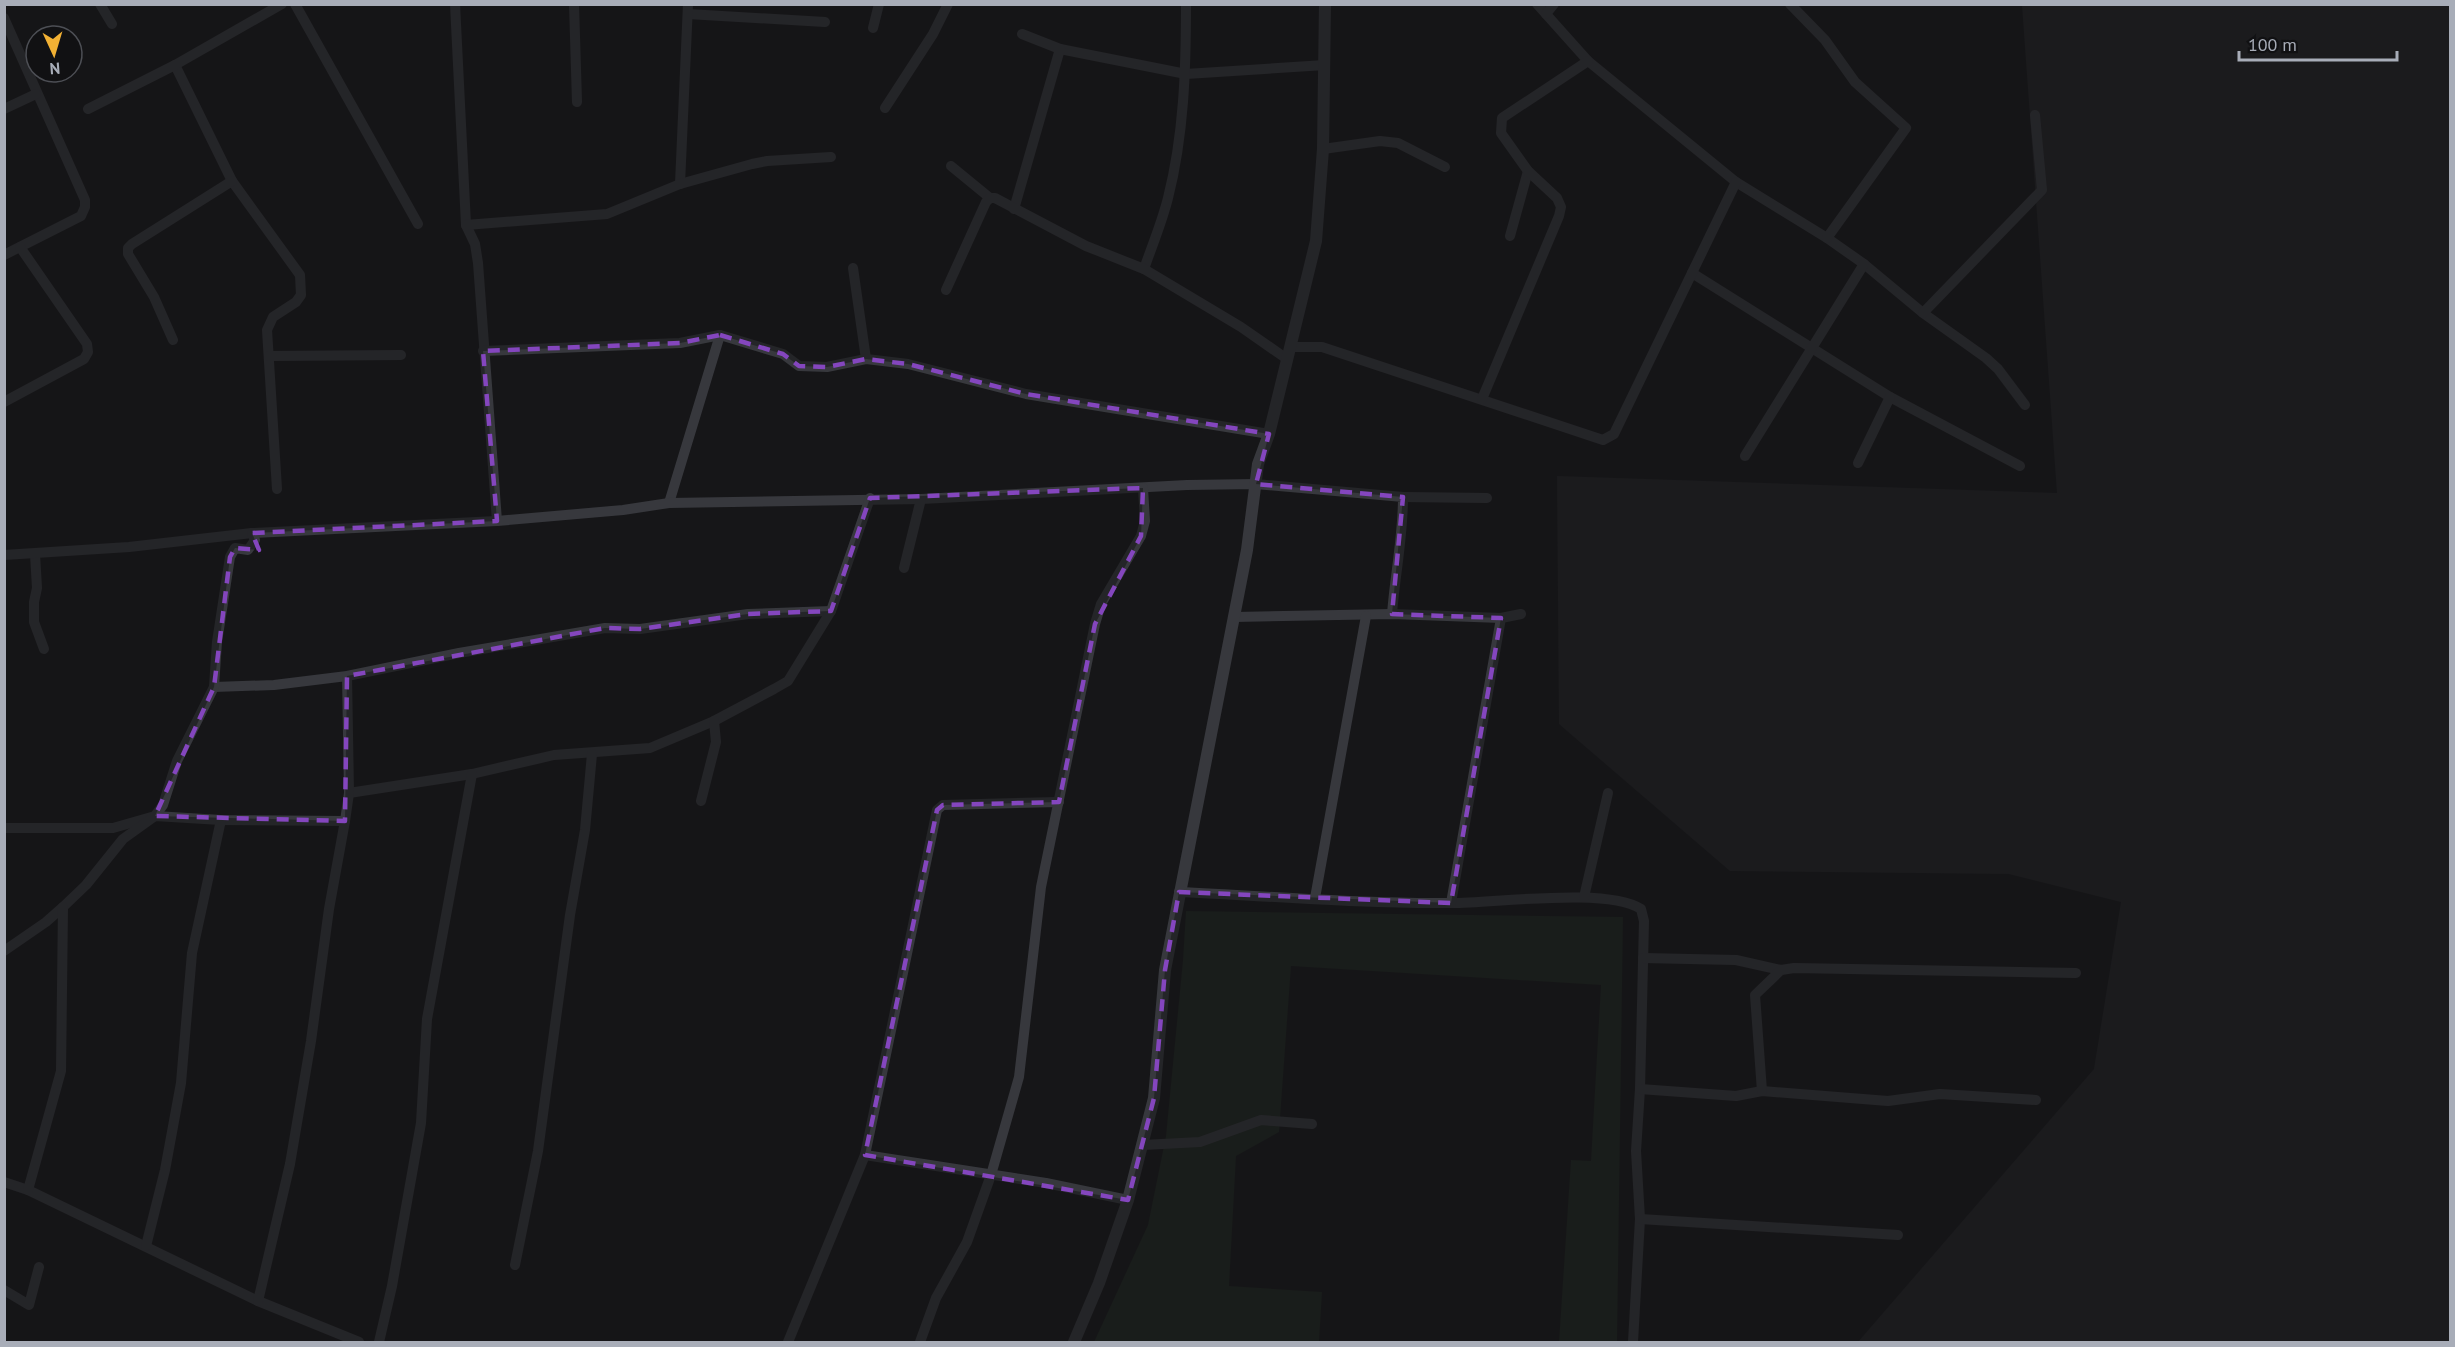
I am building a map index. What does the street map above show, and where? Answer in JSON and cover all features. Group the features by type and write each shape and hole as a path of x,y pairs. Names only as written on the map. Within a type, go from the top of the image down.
{"street":[{"path":"100,4 112,24"},
{"path":"88,109 175,65 282,4"},
{"path":"295,4 418,224"},
{"path":"455,4 466,225 475,244 478,263 496,521"},
{"path":"574,4 577,102"},
{"path":"873,28 879,4"},
{"path":"885,108 933,34 948,4"},
{"path":"1144,269 1169,196 1186,74 1186,4"},
{"path":"1074,1342 1099,1282 1128,1200 1154,1098 1165,970 1247,550 1258,464 1269,434 1316,241 1323,149 1325,4"},
{"path":"1537,4 1588,61 1736,182 1827,238 1864,264 1923,313 1998,369 2025,405"},
{"path":"1546,14 1554,4"},
{"path":"1790,4 1825,40 1855,81 1906,128 1827,238"},
{"path":"680,184 688,9 825,22"},
{"path":"4,18 85,200 81,216 4,255"},
{"path":"1022,34 1060,49 1186,74 1325,65"},
{"path":"1014,209 1060,49"},
{"path":"1482,399 1561,207 1557,198 1528,171 1501,133 1502,118 1588,61"},
{"path":"175,65 232,181 300,275 301,295 296,302 273,317 267,330 277,489"},
{"path":"4,109 36,94"},
{"path":"1923,313 2042,190 2035,115"},
{"path":"1323,149 1380,141 1398,143 1445,167"},
{"path":"466,225 599,216 680,184 767,161 831,158"},
{"path":"951,166 990,198 1086,246 1144,269 1288,353 1322,347 1603,440 1614,434 1736,182"},
{"path":"1510,236 1528,171"},
{"path":"173,340 154,297 128,254 128,248 232,181"},
{"path":"946,290 986,202 990,198"},
{"path":"4,402 84,359 88,352 87,344 20,247"},
{"path":"1745,456 1864,264"},
{"path":"853,268 866,359"},
{"path":"1692,273 1890,397 2020,466"},
{"path":"483,351 680,343 720,335 783,354 799,366 827,367 866,359 908,364 1026,394 1269,434"},
{"path":"669,503 720,335"},
{"path":"269,356 401,355"},
{"path":"1858,463 1890,397"},
{"path":"4,555 129,547 252,533 496,521 623,510 669,503 870,498 921,499 1256,484 1403,497 1487,498"},
{"path":"920,1342 936,1298 967,1242 991,1175 1019,1077 1041,887 1095,624 1101,604 1141,536 1145,521 1143,488"},
{"path":"1392,614 1396,570 1403,534 1403,497"},
{"path":"348,793 472,774 554,755 650,748 714,721 788,681 831,610 870,498"},
{"path":"904,568 921,499"},
{"path":"4,951 46,922 63,907 86,885 123,839 155,816 163,805 177,761 214,687 217,642 230,557 235,548 248,550 255,540 252,533"},
{"path":"35,554 38,588 34,602 34,622 44,649"},
{"path":"214,687 274,685 346,676 459,653 605,628 640,630 748,614 831,610"},
{"path":"1234,617 1392,614 1501,618 1521,614"},
{"path":"1314,898 1366,616"},
{"path":"1451,903 1501,618"},
{"path":"258,1301 290,1164 329,909 345,821 348,793 346,676"},
{"path":"701,801 716,742 714,721"},
{"path":"515,1265 538,1151 570,915 585,830 592,754"},
{"path":"379,1342 392,1286 421,1123 427,1019 472,774"},
{"path":"1584,897 1608,793"},
{"path":"788,1342 865,1155 937,810 943,805 1059,802"},
{"path":"4,828 113,828 155,816 221,820 345,821"},
{"path":"146,1246 165,1170 181,1083 192,953 221,820"},
{"path":"1179,892 1451,903 1584,897 1622,900 1641,909 1644,921 1636,1158 1640,1219 1633,1342"},
{"path":"28,1190 61,1071 63,907"},
{"path":"1643,958 1736,960 1781,970 1794,968 2076,973"},
{"path":"1762,1091 1755,995 1781,970"},
{"path":"1640,1089 1736,1096 1762,1091 1888,1101 1940,1094 2036,1100"},
{"path":"1143,1145 1200,1142 1261,1120 1312,1124"},
{"path":"865,1155 1128,1200"},
{"path":"4,1182 28,1190 258,1301 359,1342"},
{"path":"1640,1219 1898,1235"},
{"path":"4,1290 29,1305 39,1267"}],"highlighted area":[{"path":"720,335 783,354 799,366 827,367 866,359 908,364 1026,394 1269,434 1256,484 1403,497 1392,614 1501,618 1451,903 1179,892 1165,970 1154,1098 1128,1200 865,1155 937,810 943,805 1059,802 1095,624 1141,536 1143,488 870,498 831,611 748,614 640,629 605,628 347,676 345,821 155,816 214,687 230,557 235,548 259,550 252,533 497,521 483,351 680,343"}],"shaded area":[{"path":"2022,5 2450,5 2450,1342 1858,1342 2094,1069 2121,902 2009,874 1730,871 1559,724 1557,476 2057,493"},
{"path":"1186,911 1623,917 1617,1342 1559,1342 1571,1160 1591,1161 1601,985 1291,966 1279,1132 1236,1156 1229,1286 1322,1292 1319,1342 1094,1342 1148,1225 1166,1136"}]}
